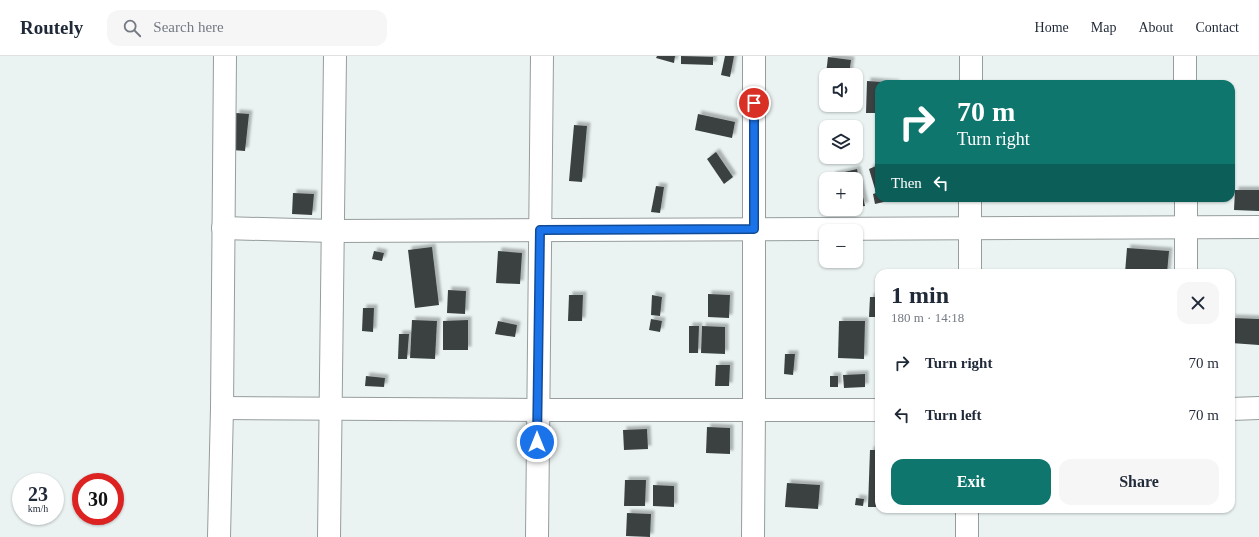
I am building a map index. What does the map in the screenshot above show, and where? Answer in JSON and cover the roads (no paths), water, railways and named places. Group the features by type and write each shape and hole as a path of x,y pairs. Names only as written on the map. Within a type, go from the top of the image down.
{"street":[{"path":"219,537 222,408 225,56"},
{"path":"329,537 335,56"},
{"path":"537,537 537,410 542,56"},
{"path":"753,537 754,56"},
{"path":"971,56 971,80"},
{"path":"1185,56 1185,80"},
{"path":"970,202 970,269"},
{"path":"1186,202 1186,269"},
{"path":"223,228 333,231 1259,227"},
{"path":"222,408 875,410"},
{"path":"1235,408 1259,408"},
{"path":"967,513 967,537"}]}
